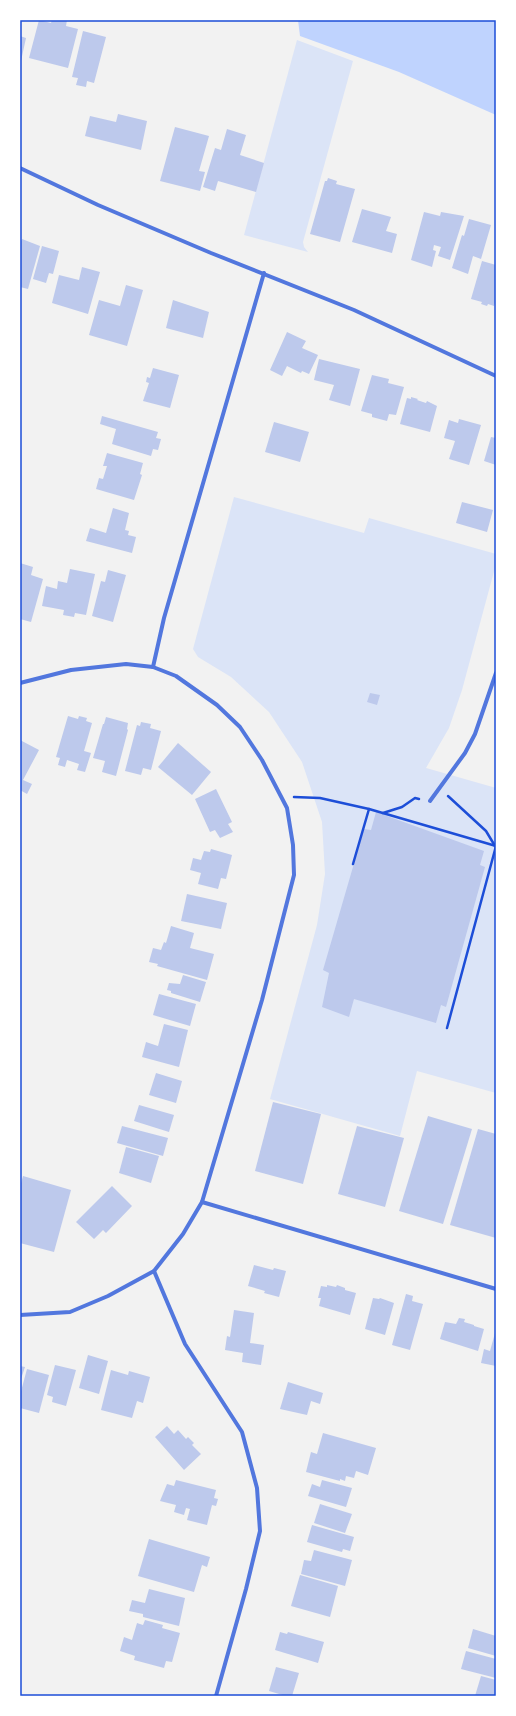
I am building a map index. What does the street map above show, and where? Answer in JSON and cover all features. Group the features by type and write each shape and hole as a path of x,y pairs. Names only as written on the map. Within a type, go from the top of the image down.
{"street":[{"path":"20,168 98,205 354,310 496,376"},
{"path":"152,667 164,618 264,273"},
{"path":"20,683 71,670 126,664 152,667 176,676 217,705 240,727 262,760 287,808 293,845 294,875 262,1000 202,1202 183,1234 154,1271 108,1296 70,1312 20,1315"},
{"path":"430,801 465,753 475,734 496,673"},
{"path":"202,1202 496,1289"},
{"path":"154,1271 185,1344 242,1432 257,1488 260,1531 246,1589 216,1696"}],"path":[{"path":"438,789 486,830 496,846 447,1028"},
{"path":"282,797 320,798 369,809 496,846"},
{"path":"383,813 402,807 416,798 430,801"},
{"path":"353,864 369,809"}],"shaded area":[{"path":"297,40 353,61 303,242 304,247 308,252 244,235"},
{"path":"234,497 364,533 369,518 496,554 496,564 462,690 449,728 426,768 496,788 496,1093 417,1071 400,1136 270,1099 317,925 325,874 322,822 302,762 269,712 231,677 198,657 193,649"}],"water":[{"path":"298,20 496,20 496,115 399,72 300,36"}],"building":[{"path":"39,20 51,23 52,20 67,20 66,26 78,29 68,68 29,58"},
{"path":"83,31 106,37 94,83 87,81 86,87 76,85 78,78 72,77"},
{"path":"20,36 26,38 21,61 20,61"},
{"path":"118,114 147,121 141,150 85,136 90,116 116,122"},
{"path":"175,127 209,136 199,171 205,172 200,191 160,181"},
{"path":"227,129 246,135 240,155 264,163 256,192 218,181 215,191 203,187 215,148 221,150"},
{"path":"328,178 337,181 336,184 355,189 340,242 310,234 325,181 327,181"},
{"path":"362,209 391,217 386,231 397,234 392,253 352,242"},
{"path":"424,212 440,216 441,212 464,216 450,260 438,256 441,247 434,245 433,250 436,251 432,267 411,260"},
{"path":"469,219 491,225 481,259 473,256 468,274 452,268 462,235 464,236"},
{"path":"22,239 40,246 28,289 20,287 20,243"},
{"path":"42,246 59,251 53,274 49,273 46,283 33,279"},
{"path":"482,261 496,265 496,299 494,306 488,304 487,306 481,304 482,302 471,299"},
{"path":"82,267 100,272 88,314 52,303 59,275 79,280"},
{"path":"126,285 143,290 127,346 89,335 99,300 120,306"},
{"path":"173,300 209,312 203,338 166,328"},
{"path":"287,332 306,341 302,348 318,355 309,374 302,371 301,373 287,366 282,376 270,370"},
{"path":"319,359 360,369 350,406 329,400 334,385 314,380"},
{"path":"153,368 179,375 170,408 143,401 149,383 146,382 147,377 150,378"},
{"path":"372,375 389,379 388,383 404,387 396,415 389,414 387,421 372,417 372,414 361,411"},
{"path":"411,397 426,403 427,401 437,406 430,432 400,424 407,398 411,399"},
{"path":"102,416 158,432 156,438 161,439 158,450 153,449 151,456 112,444 116,429 100,424"},
{"path":"459,419 481,425 469,465 449,459 455,441 444,438 449,420 458,423"},
{"path":"274,422 309,432 300,462 265,452"},
{"path":"491,437 496,438 496,465 484,461"},
{"path":"107,453 143,463 140,474 142,475 134,500 96,489 99,478 103,479 107,466 103,466"},
{"path":"462,502 493,510 487,532 456,523"},
{"path":"113,508 129,513 125,530 129,531 128,535 136,537 132,553 86,541 90,528 106,533"},
{"path":"20,563 33,567 31,575 43,579 31,622 20,619"},
{"path":"70,569 95,574 86,615 75,613 74,617 63,615 64,610 42,606 46,586 57,589 58,581 67,583"},
{"path":"108,570 126,575 113,622 92,616 101,581 105,582"},
{"path":"370,693 380,695 377,705 367,702"},
{"path":"68,716 78,719 79,716 87,718 86,721 92,723 84,751 91,753 85,772 77,770 79,764 67,760 65,767 58,765 60,758 56,757"},
{"path":"106,717 128,723 128,730 116,776 102,772 105,761 93,758"},
{"path":"141,722 151,724 150,728 161,731 151,770 143,768 141,775 125,771 137,725 140,726"},
{"path":"20,740 39,750 23,780 32,784 27,794 20,790"},
{"path":"178,743 211,772 192,795 158,767"},
{"path":"216,789 232,822 228,824 233,832 220,838 215,830 210,832 195,799"},
{"path":"376,812 484,851 480,865 485,867 446,1007 441,1005 436,1023 354,999 349,1017 322,1007 329,973 323,970 364,829 371,830"},
{"path":"211,849 232,855 226,879 221,878 218,889 198,884 201,873 190,870 193,858 201,860 204,851 210,852"},
{"path":"187,894 227,903 221,929 181,921"},
{"path":"171,926 194,933 190,948 214,954 207,980 157,966 158,964 149,962 153,948 161,950 164,942 166,943"},
{"path":"183,975 206,982 200,1002 171,993 171,991 167,990 169,983 180,984"},
{"path":"159,994 196,1004 190,1026 153,1015"},
{"path":"164,1024 188,1030 179,1067 142,1057 146,1042 158,1046"},
{"path":"156,1073 182,1081 176,1103 149,1095"},
{"path":"273,1102 321,1114 303,1184 255,1171"},
{"path":"139,1105 174,1115 169,1132 134,1121"},
{"path":"428,1116 472,1129 443,1224 399,1211"},
{"path":"122,1126 168,1138 163,1156 117,1143"},
{"path":"357,1126 404,1138 385,1207 338,1194"},
{"path":"478,1129 496,1134 496,1238 450,1225"},
{"path":"126,1147 159,1156 151,1183 119,1173"},
{"path":"23,1176 71,1190 54,1252 20,1243 20,1187"},
{"path":"112,1186 132,1206 106,1233 103,1230 94,1239 76,1222"},
{"path":"254,1265 273,1270 274,1268 286,1271 279,1297 264,1293 265,1291 248,1286"},
{"path":"327,1285 336,1287 337,1285 345,1288 345,1290 356,1293 350,1315 319,1306 321,1298 318,1298 321,1286 327,1287"},
{"path":"406,1294 413,1296 412,1301 423,1304 410,1350 392,1345"},
{"path":"373,1298 380,1298 394,1303 385,1335 365,1329"},
{"path":"234,1310 254,1313 250,1343 264,1345 261,1365 242,1362 243,1353 225,1350 227,1336 230,1337"},
{"path":"459,1318 465,1319 464,1322 484,1329 478,1351 440,1339 445,1322 456,1324"},
{"path":"495,1333 496,1366 481,1363 484,1349 490,1351"},
{"path":"88,1355 108,1361 99,1394 79,1388"},
{"path":"55,1365 76,1370 66,1406 52,1402 53,1397 47,1395"},
{"path":"20,1366 25,1367 20,1382"},
{"path":"27,1369 49,1375 39,1413 20,1408 20,1395"},
{"path":"111,1370 128,1375 129,1371 150,1377 143,1403 137,1401 132,1418 101,1410"},
{"path":"288,1382 323,1393 320,1404 311,1401 307,1415 280,1409"},
{"path":"167,1426 174,1434 178,1430 186,1439 188,1437 194,1443 192,1445 201,1454 184,1470 155,1437"},
{"path":"323,1433 376,1448 368,1475 356,1471 354,1478 346,1476 345,1481 340,1479 340,1481 306,1472 311,1452 317,1454"},
{"path":"176,1480 216,1490 214,1498 218,1499 216,1506 212,1505 207,1525 187,1520 190,1509 186,1508 184,1515 174,1512 176,1505 160,1501 167,1484 174,1486"},
{"path":"322,1480 352,1488 346,1507 308,1496 312,1484 320,1487"},
{"path":"320,1504 352,1514 345,1533 314,1523"},
{"path":"312,1525 354,1537 350,1551 343,1549 342,1552 307,1542"},
{"path":"149,1539 210,1557 207,1567 202,1565 194,1592 138,1576"},
{"path":"314,1550 352,1560 345,1586 301,1574 304,1560 311,1561"},
{"path":"300,1575 338,1586 330,1617 291,1606"},
{"path":"149,1589 185,1598 179,1626 143,1617 143,1614 129,1611 132,1600 145,1603"},
{"path":"145,1620 163,1625 162,1628 180,1633 172,1662 166,1661 164,1668 134,1660 135,1656 120,1651 124,1637 132,1640 137,1623 143,1625"},
{"path":"473,1629 496,1636 496,1656 468,1648"},
{"path":"280,1632 287,1634 288,1632 324,1642 318,1663 275,1650"},
{"path":"466,1651 496,1659 496,1678 461,1669"},
{"path":"276,1667 299,1673 292,1696 286,1696 269,1691"},
{"path":"481,1676 496,1680 496,1696 475,1696"}]}
